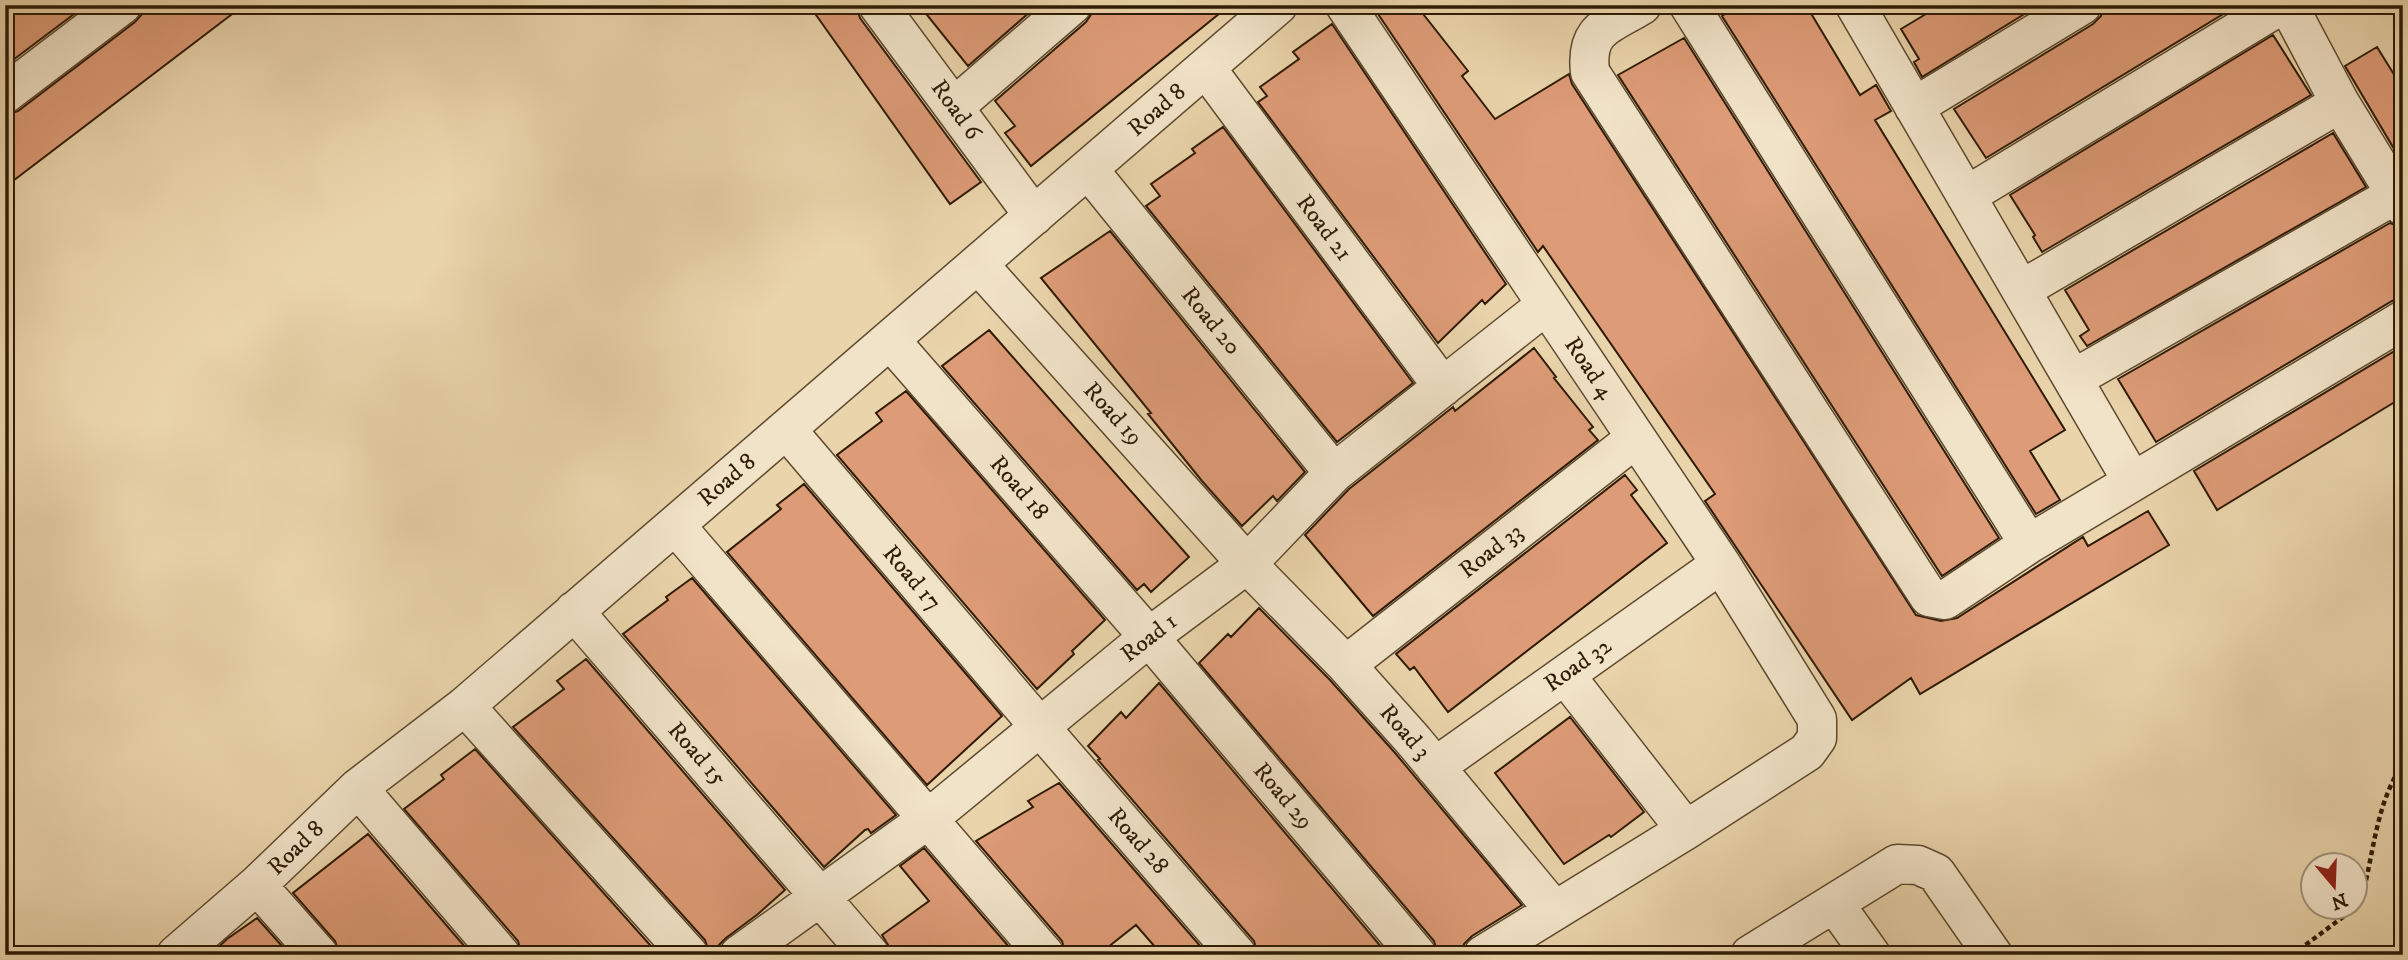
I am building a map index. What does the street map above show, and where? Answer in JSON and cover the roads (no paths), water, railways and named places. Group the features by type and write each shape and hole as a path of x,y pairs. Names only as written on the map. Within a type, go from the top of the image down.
{"street":[{"path":"5,93 122,5"},
{"name":"Road 6","path":"878,5 1034,216"},
{"path":"954,107 1072,5"},
{"name":"Road 8","path":"176,955 257,885 358,788 465,706 1278,5"},
{"name":"Road 4","path":"1345,5 1721,564 1816,719 1817,738 1807,752 1686,830"},
{"path":"1642,5 1594,35 1588,53 1590,72 1929,597 1945,600 2029,544 2132,481 2403,320"},
{"path":"1689,5 2029,544"},
{"path":"1914,107 2082,5"},
{"path":"1966,196 2281,5"},
{"path":"2073,379 2399,201 2340,103 2288,5"},
{"path":"1859,6 1914,107 2132,481"},
{"name":"Road 21","path":"1206,68 1443,387"},
{"path":"2021,290 2340,103"},
{"name":"Road 20","path":"1088,169 1334,473"},
{"name":"Road 19","path":"978,264 1247,564"},
{"name":"Road 1","path":"739,955 928,818 1149,637 1247,564 1334,473 1546,305"},
{"name":"Road 18","path":"890,340 1149,637"},
{"name":"Road 17","path":"786,429 1039,726"},
{"name":"Road 33","path":"1346,665 1636,438"},
{"path":"675,525 1045,955"},
{"name":"Road 3","path":"1247,564 1346,665 1554,910"},
{"name":"Road 32","path":"1435,767 1721,564"},
{"name":"Road 15","path":"574,611 870,955"},
{"name":"Road 29","path":"1149,637 1417,955"},
{"path":"1483,955 1686,830 1565,675"},
{"path":"465,706 689,955"},
{"name":"Road 28","path":"1039,726 1237,955"},
{"path":"358,788 501,955"},
{"path":"1750,955 1896,864 1918,864 1936,873 1993,955"},
{"path":"257,885 319,955"},
{"path":"1834,903 1871,955"}]}
